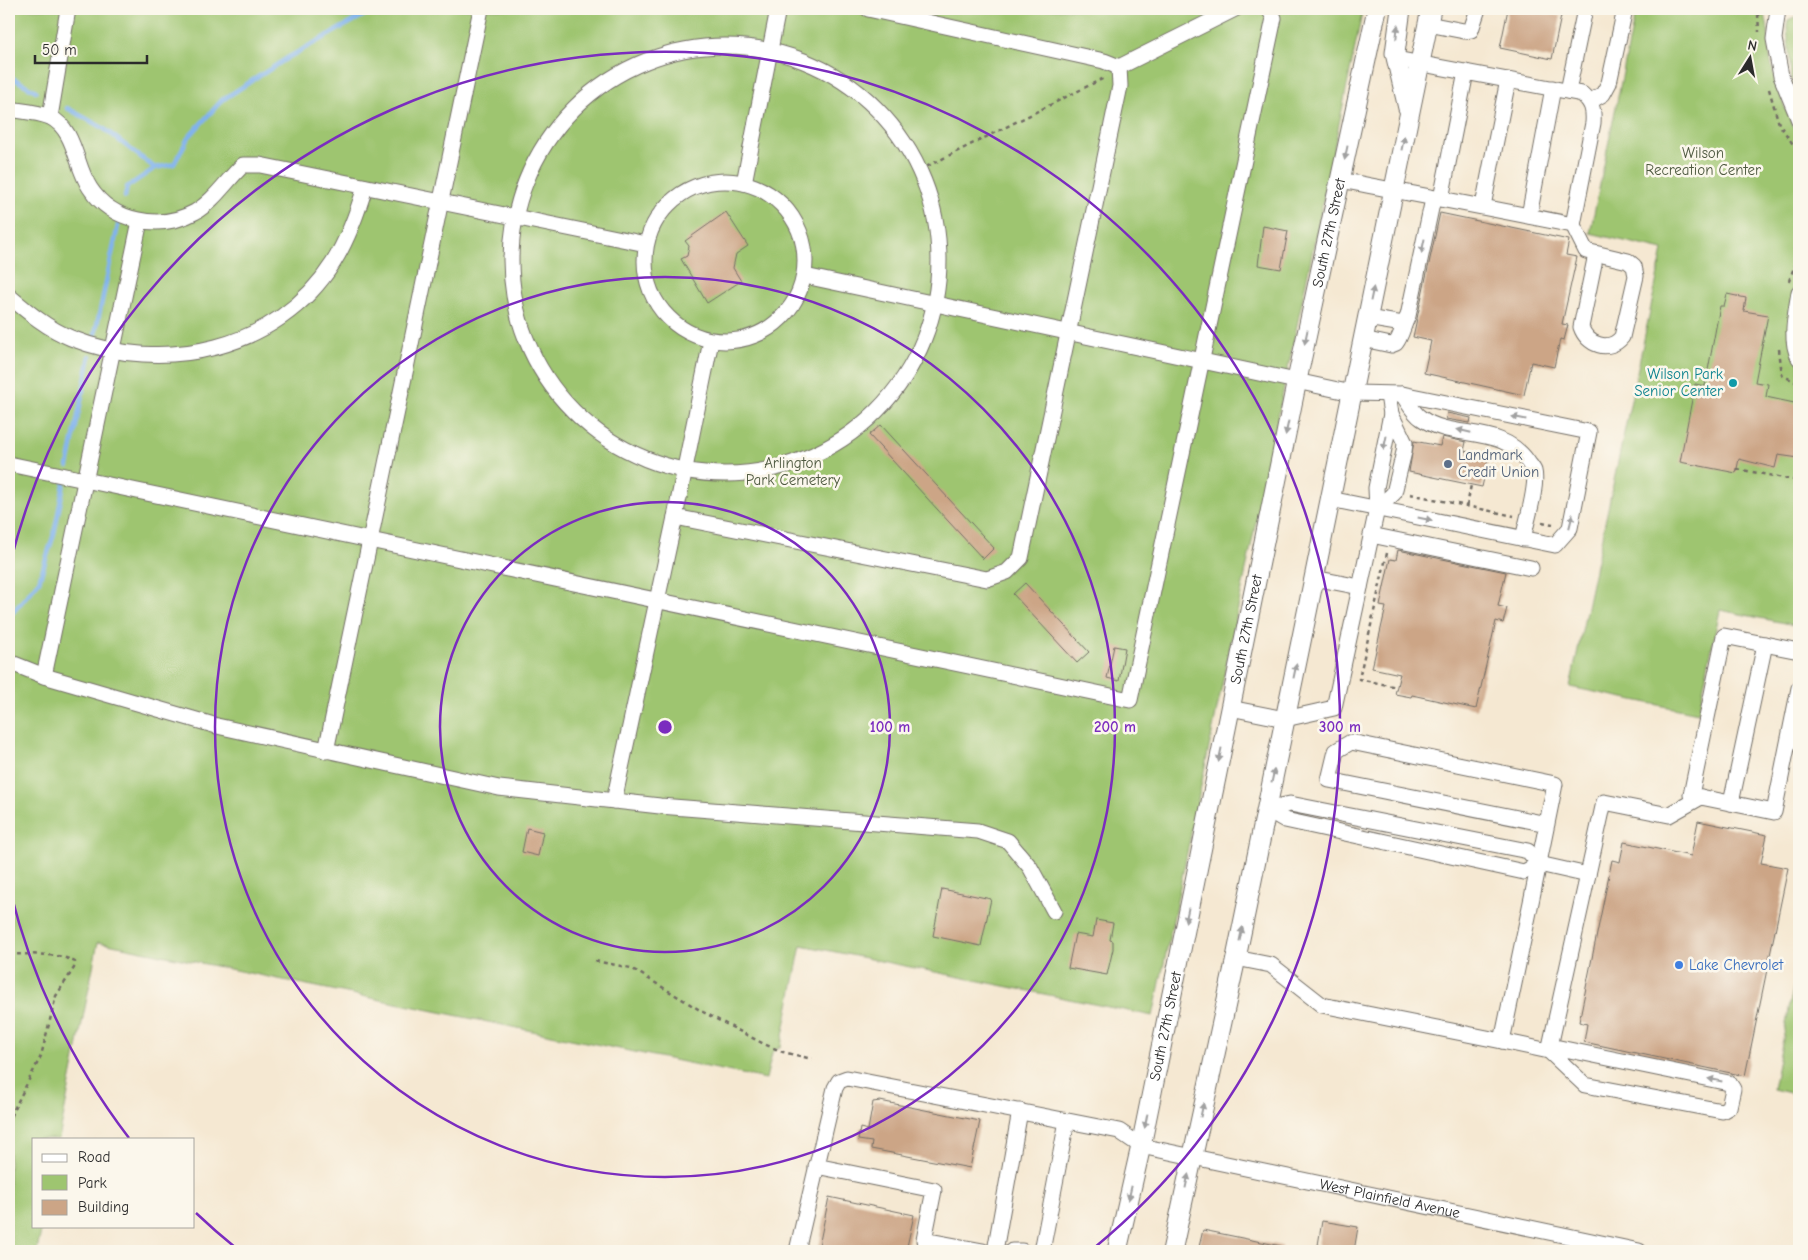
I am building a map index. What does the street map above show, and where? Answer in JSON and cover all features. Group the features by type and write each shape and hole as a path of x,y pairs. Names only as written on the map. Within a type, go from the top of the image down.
{"main road":[{"name":"South 27th Street","path":"1118,1250 1141,1146 1297,380 1377,9"},
{"path":"1400,9 1395,53 1409,114"},
{"path":"1172,1251 1236,958 1429,16"}],"street":[{"path":"50,117 68,9"},
{"path":"326,752 481,9"},
{"path":"744,183 778,9"},
{"path":"868,9 1104,61 1119,67 1235,9"},
{"path":"9,464 1130,700 1274,18 1269,9"},
{"path":"1429,16 1464,31 1472,30 1478,9"},
{"path":"1568,91 1585,9"},
{"path":"1591,101 1603,94 1609,83 1625,9"},
{"path":"1778,9 1774,39 1781,76 1799,120"},
{"path":"728,45 770,50 810,62 847,83 879,110 906,143 920,170 937,220 940,262 936,304 923,344 903,381 876,413 842,439 805,459 764,470 722,474 684,471 640,456 604,436 572,409 546,377 526,340 514,300 510,259 514,217 527,177 547,139 574,107 607,80 644,61 685,49 728,45"},
{"path":"1396,59 1582,94 1591,101 1594,111 1593,123 1573,225 1586,251 1628,261 1634,266 1636,276 1622,337 1616,344 1593,344 1585,337 1581,327 1596,254"},
{"path":"675,516 987,579 1007,572 1021,558 1120,86 1119,67"},
{"path":"1363,339 1391,344 1396,343 1408,316 1466,72"},
{"path":"1483,206 1508,80"},
{"path":"1529,216 1553,88"},
{"path":"9,109 50,117 69,134 90,189 110,208 150,224 174,220 195,212 214,198 227,180 243,165 260,165 646,244"},
{"path":"1340,180 1483,206 1573,225"},
{"path":"716,182 744,183 767,192 786,208 795,221 806,252 805,276 797,300 781,320 761,334 736,341 711,341 691,334 673,322 658,306 647,280 645,266 646,244 654,224 666,207 682,193 702,184 716,182"},
{"path":"9,296 38,320 70,338 113,352 152,356 192,354 236,342 274,321 305,297 332,264 352,228 365,187"},
{"path":"44,676 140,221"},
{"path":"805,276 1202,359 1352,393 1395,395 1589,432 1570,528 1555,545 1330,499"},
{"path":"1799,292 1794,333 1795,351 1799,358"},
{"path":"1367,318 1403,324"},
{"path":"614,801 711,341"},
{"path":"1230,708 1285,719 1334,708 1372,535 1377,509 1376,488 1395,395"},
{"path":"1372,535 1530,573 1534,471 1523,454 1512,445 1499,439 1431,424 1420,418 1395,395"},
{"path":"1377,509 1394,493 1404,452 1405,443 1391,414"},
{"path":"1314,578 1360,587"},
{"path":"1799,651 1724,636 1691,795 1774,812 1799,688"},
{"path":"1731,803 1765,644"},
{"path":"9,662 44,676 217,726 326,752 499,788 614,801 978,831 1008,841 1030,867 1054,911"},
{"path":"1502,1041 1539,864 1547,824 1555,784 1351,742 1336,751 1329,780 1547,824"},
{"path":"1550,1048 1604,802 1669,815 1701,797"},
{"path":"1266,809 1290,804 1528,851 1539,864 1588,875"},
{"path":"1266,809 1285,820 1524,872 1539,864"},
{"path":"1236,958 1271,966 1322,1005 1502,1041 1550,1048 1729,1083 1733,1089 1729,1107 1722,1111 1585,1085 1550,1048"},
{"path":"797,1251 834,1088 839,1081 847,1078 1119,1131 1141,1146"},
{"path":"995,1251 1020,1111"},
{"path":"1042,1251 1067,1121"},
{"name":"West Plainfield Avenue","path":"1141,1146 1639,1251"},
{"path":"816,1166 934,1190 924,1240 983,1251"},
{"path":"1012,1251 1022,1251"}],"path":[{"path":"920,170 1106,76 1119,67"},
{"path":"1737,469 1799,481"},
{"path":"1467,506 1471,485"},
{"path":"1403,493 1515,516"},
{"path":"1397,540 1395,547 1389,546 1359,679 1397,687"},
{"path":"9,954 61,958 74,962 74,968 56,996 41,1056 9,1119"},
{"path":"595,961 631,968 747,1036 783,1052 812,1059"}],"green space":[{"name":"Arlington Park Cemetery","path":"9,9 1363,9 1153,1016 801,945 781,1046 772,1053 766,1079 98,942 59,1138 32,1138 32,1228 42,1228 37,1251 9,1248"},
{"name":"Wilson Recreation Center","path":"1636,9 1762,9 1768,27 1771,63 1776,82 1786,111 1799,137 1799,626 1720,610 1698,713 1570,687 1663,250 1590,233"},
{"path":"1799,15 1799,101 1791,77 1787,27 1788,20"},
{"path":"1799,959 1799,1095 1773,1089"}],"building":[{"path":"1508,9 1544,9 1543,13 1561,16 1552,59 1500,48"},
{"path":"726,212 748,246 736,254 733,268 741,281 707,303 681,259 687,256 689,246 685,241"},
{"path":"1440,213 1569,240 1566,255 1577,257 1562,324 1568,325 1564,340 1560,339 1554,367 1531,362 1524,395 1424,373 1431,341 1413,337"},
{"path":"1263,226 1288,231 1281,269 1258,265"},
{"name":"Wilson Park Senior Center","path":"1727,294 1746,298 1744,311 1768,315 1755,382 1768,384 1766,397 1799,404 1799,458 1778,455 1775,468 1739,459 1736,473 1680,462 1695,384 1705,386 1720,306 1724,306"},
{"path":"1447,413 1471,418 1470,423 1446,419"},
{"path":"881,425 994,548 983,559 869,435"},
{"name":"Landmark Credit Union","path":"1442,437 1466,442 1464,451 1489,456 1482,487 1409,472 1414,441 1440,446"},
{"path":"1398,550 1506,572 1498,606 1507,608 1503,623 1496,621 1476,709 1412,695 1411,697 1395,694 1400,674 1372,668 1386,607 1380,606 1390,559 1396,560"},
{"path":"1025,583 1089,652 1077,663 1013,594"},
{"path":"1114,646 1125,648 1119,681 1107,678"},
{"name":"Lake Chevrolet","path":"1698,821 1767,835 1761,863 1788,868 1745,1076 1584,1042 1587,1024 1579,1022 1612,860 1620,862 1624,842 1691,856"},
{"path":"527,828 543,832 538,856 522,852"},
{"path":"942,889 991,899 981,946 933,936"},
{"path":"1096,920 1113,923 1110,940 1113,941 1113,949 1107,975 1068,968 1075,934 1093,937"},
{"path":"880,1101 980,1121 970,1168 871,1149 872,1142 858,1140 860,1128 868,1130 873,1102"},
{"path":"829,1197 914,1215 906,1251 818,1251"},
{"path":"1322,1221 1358,1227 1354,1251 1318,1245"},
{"path":"1203,1230 1281,1246 1281,1251 1198,1251"}],"waterway":[{"path":"67,108 103,128 155,168 174,164 188,138 222,100 289,57 375,9"},
{"path":"9,76 36,91"},
{"path":"125,197 127,187 155,168"},
{"path":"95,334 119,221"},
{"path":"68,466 90,356"},
{"path":"9,617 39,581 54,534 64,484"}],"place":[{"name":"Wilson Park Senior Center","path":"1733,383"},
{"name":"Landmark Credit Union","path":"1448,464"},
{"name":"Lake Chevrolet","path":"1679,965"}]}
